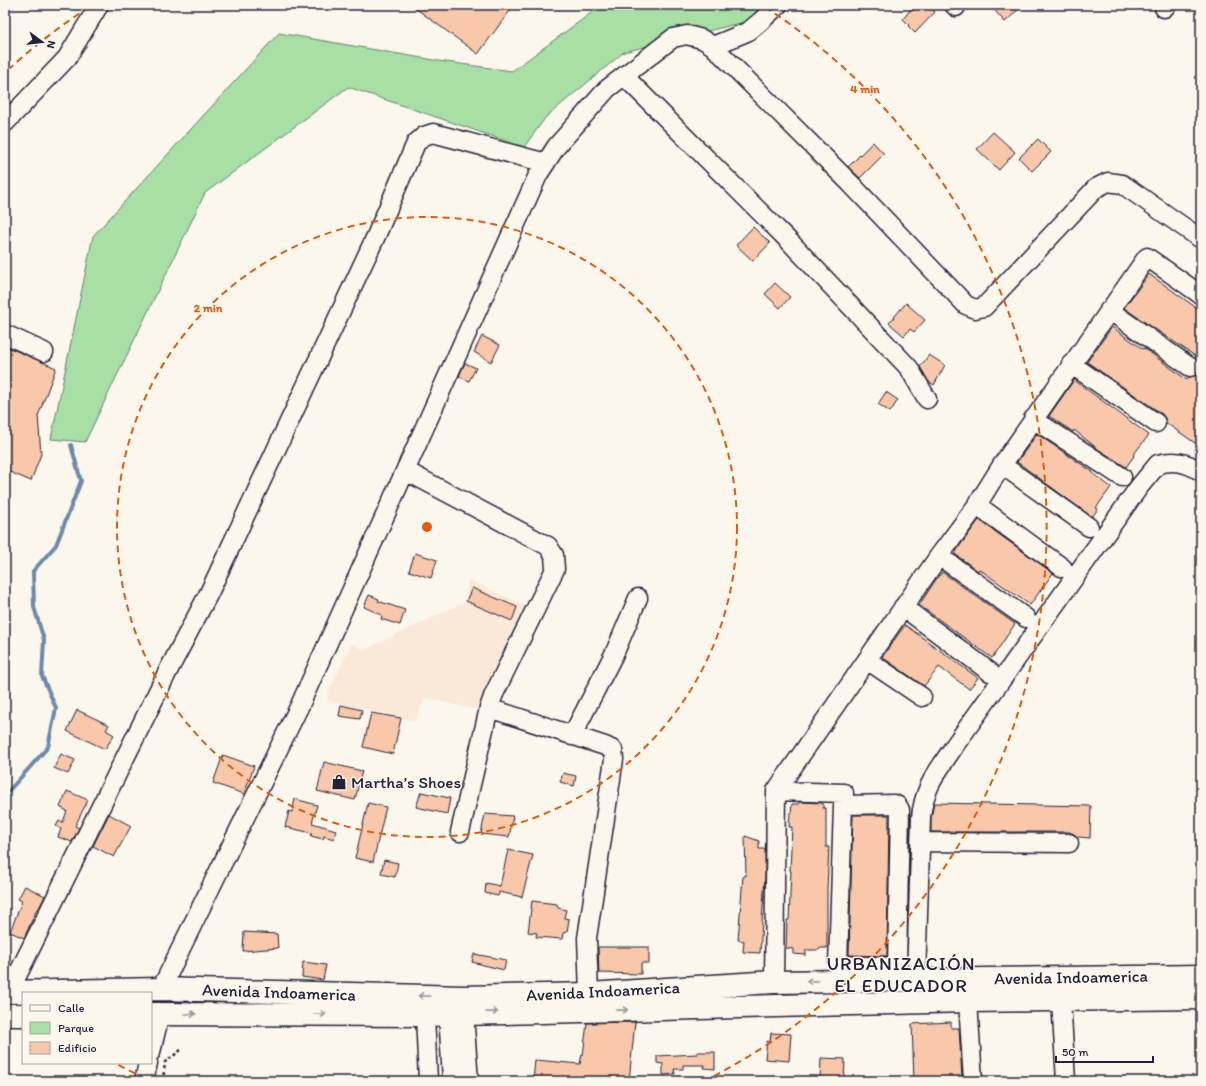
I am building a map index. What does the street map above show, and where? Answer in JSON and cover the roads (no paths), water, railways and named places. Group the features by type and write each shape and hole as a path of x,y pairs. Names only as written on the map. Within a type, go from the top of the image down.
{"main road":[{"name":"Avenida Indoamerica","path":"156,1014 425,1014 455,1005 589,994 774,982 1201,976"},
{"name":"Avenida Indoamerica","path":"7,992 161,989 571,1012 968,1001 1201,998"},
{"path":"5,1015 22,1015"}],"street":[{"path":"5,123 67,58 99,5"},
{"path":"713,46 748,31 778,5"},
{"path":"161,989 300,705 538,175 556,147 607,89 673,38 687,35 702,39 713,46 850,183 966,305 975,309 984,307 1096,188 1108,182 1122,184 1201,239"},
{"path":"624,76 791,243 909,368 928,399"},
{"path":"7,992 168,671 210,593 376,236 416,143 424,136 433,133 546,163"},
{"path":"774,982 776,791 903,607 977,504 1071,364 1147,257 1201,295"},
{"path":"1109,310 1190,367"},
{"path":"5,334 44,352"},
{"path":"1071,364 1156,424"},
{"path":"1033,419 1122,476"},
{"path":"916,980 922,809 928,786 955,745 1139,487 1158,464 1180,462 1200,470"},
{"path":"1002,465 1089,527"},
{"path":"406,471 548,546 554,555 555,569 494,694 489,708 460,832"},
{"path":"977,504 1063,568"},
{"path":"939,556 1026,618"},
{"path":"572,736 615,652 638,598"},
{"path":"903,607 990,672"},
{"path":"867,660 922,697"},
{"path":"489,708 606,746 613,750 614,759 587,938 589,994"},
{"path":"776,791 844,793 843,805 838,964 897,967 900,810 898,806 894,804 843,805"},
{"path":"920,842 1068,843"},
{"path":"1061,1000 1066,1081"},
{"path":"968,1001 973,1081"},
{"path":"452,1081 450,1049 455,1005"},
{"path":"455,1005 469,1081"},
{"path":"152,1044 156,1014"},
{"path":"425,1014 428,1081"},
{"path":"427,1050 450,1049"},
{"path":"144,1081 148,1064"}],"waterway":[{"path":"5,795 48,747 56,708 42,676 44,640 34,607 33,571 56,545 81,481 71,445"}],"place":[{"name":"Martha’s Shoes","path":"339,782"}],"district":[{"name":"URBANIZACIÓN EL EDUCADOR","path":"901,974"}]}
